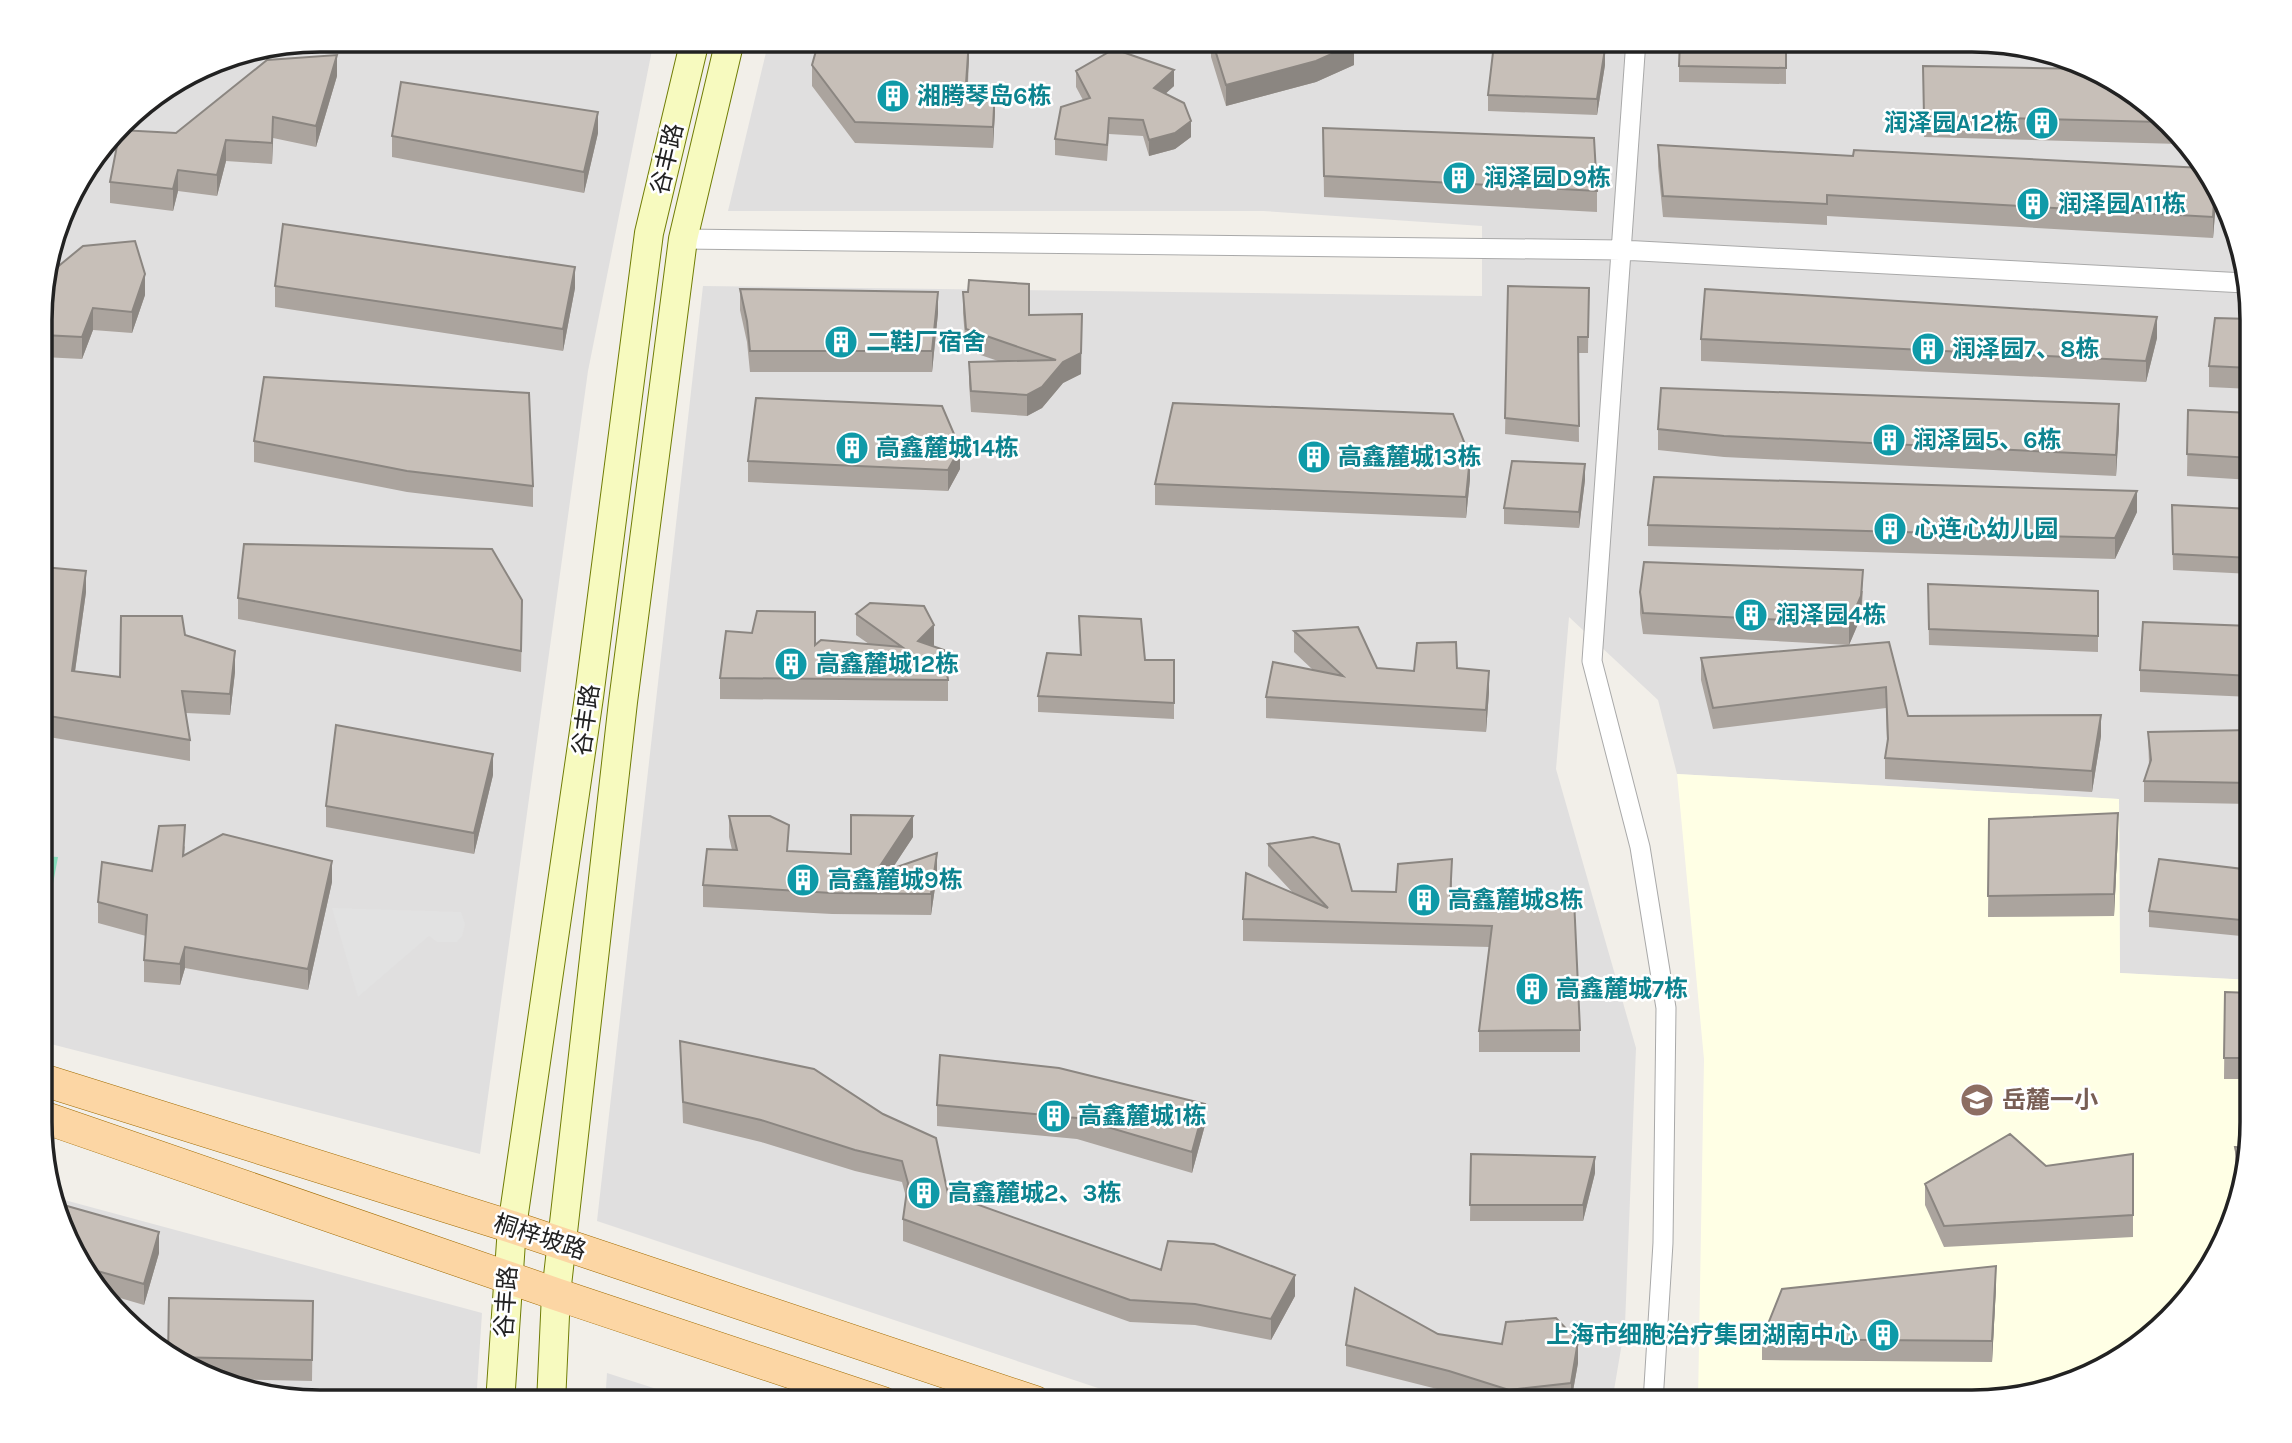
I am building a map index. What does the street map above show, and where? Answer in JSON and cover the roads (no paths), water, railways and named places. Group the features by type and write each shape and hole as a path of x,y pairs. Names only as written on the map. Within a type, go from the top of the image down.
{"main road":[{"name":"桐梓坡路","path":"52,1083 512,1227 999,1390"},
{"name":"桐梓坡路","path":"52,1120 844,1390"}],"street":[{"name":"谷丰路","path":"501,1390 512,1227 590,697 649,233 692,52"},
{"name":"谷丰路","path":"552,1390 556,1294 623,702 683,239 727,52"},
{"path":"1635,52 1592,661 1640,847 1666,1007 1663,1244 1654,1390"},
{"path":"683,239 1621,250 2237,283"}],"place":[{"name":"湘腾琴岛6栋","path":"893,96"},
{"name":"润泽园A12栋","path":"2042,123"},
{"name":"润泽园D9栋","path":"1459,178"},
{"name":"润泽园A11栋","path":"2033,204"},
{"name":"二鞋厂宿舍","path":"841,342"},
{"name":"润泽园7、8栋","path":"1928,349"},
{"name":"润泽园5、6栋","path":"1889,440"},
{"name":"高鑫麓城14栋","path":"852,448"},
{"name":"高鑫麓城13栋","path":"1314,457"},
{"name":"心连心幼儿园","path":"1890,529"},
{"name":"润泽园4栋","path":"1751,615"},
{"name":"高鑫麓城12栋","path":"791,664"},
{"name":"高鑫麓城9栋","path":"803,880"},
{"name":"高鑫麓城8栋","path":"1424,900"},
{"name":"高鑫麓城7栋","path":"1532,989"},
{"name":"岳麓一小","path":"1977,1100"},
{"name":"高鑫麓城1栋","path":"1054,1116"},
{"name":"高鑫麓城2、3栋","path":"924,1193"},
{"name":"上海市细胞治疗集团湖南中心","path":"1883,1335"}]}
